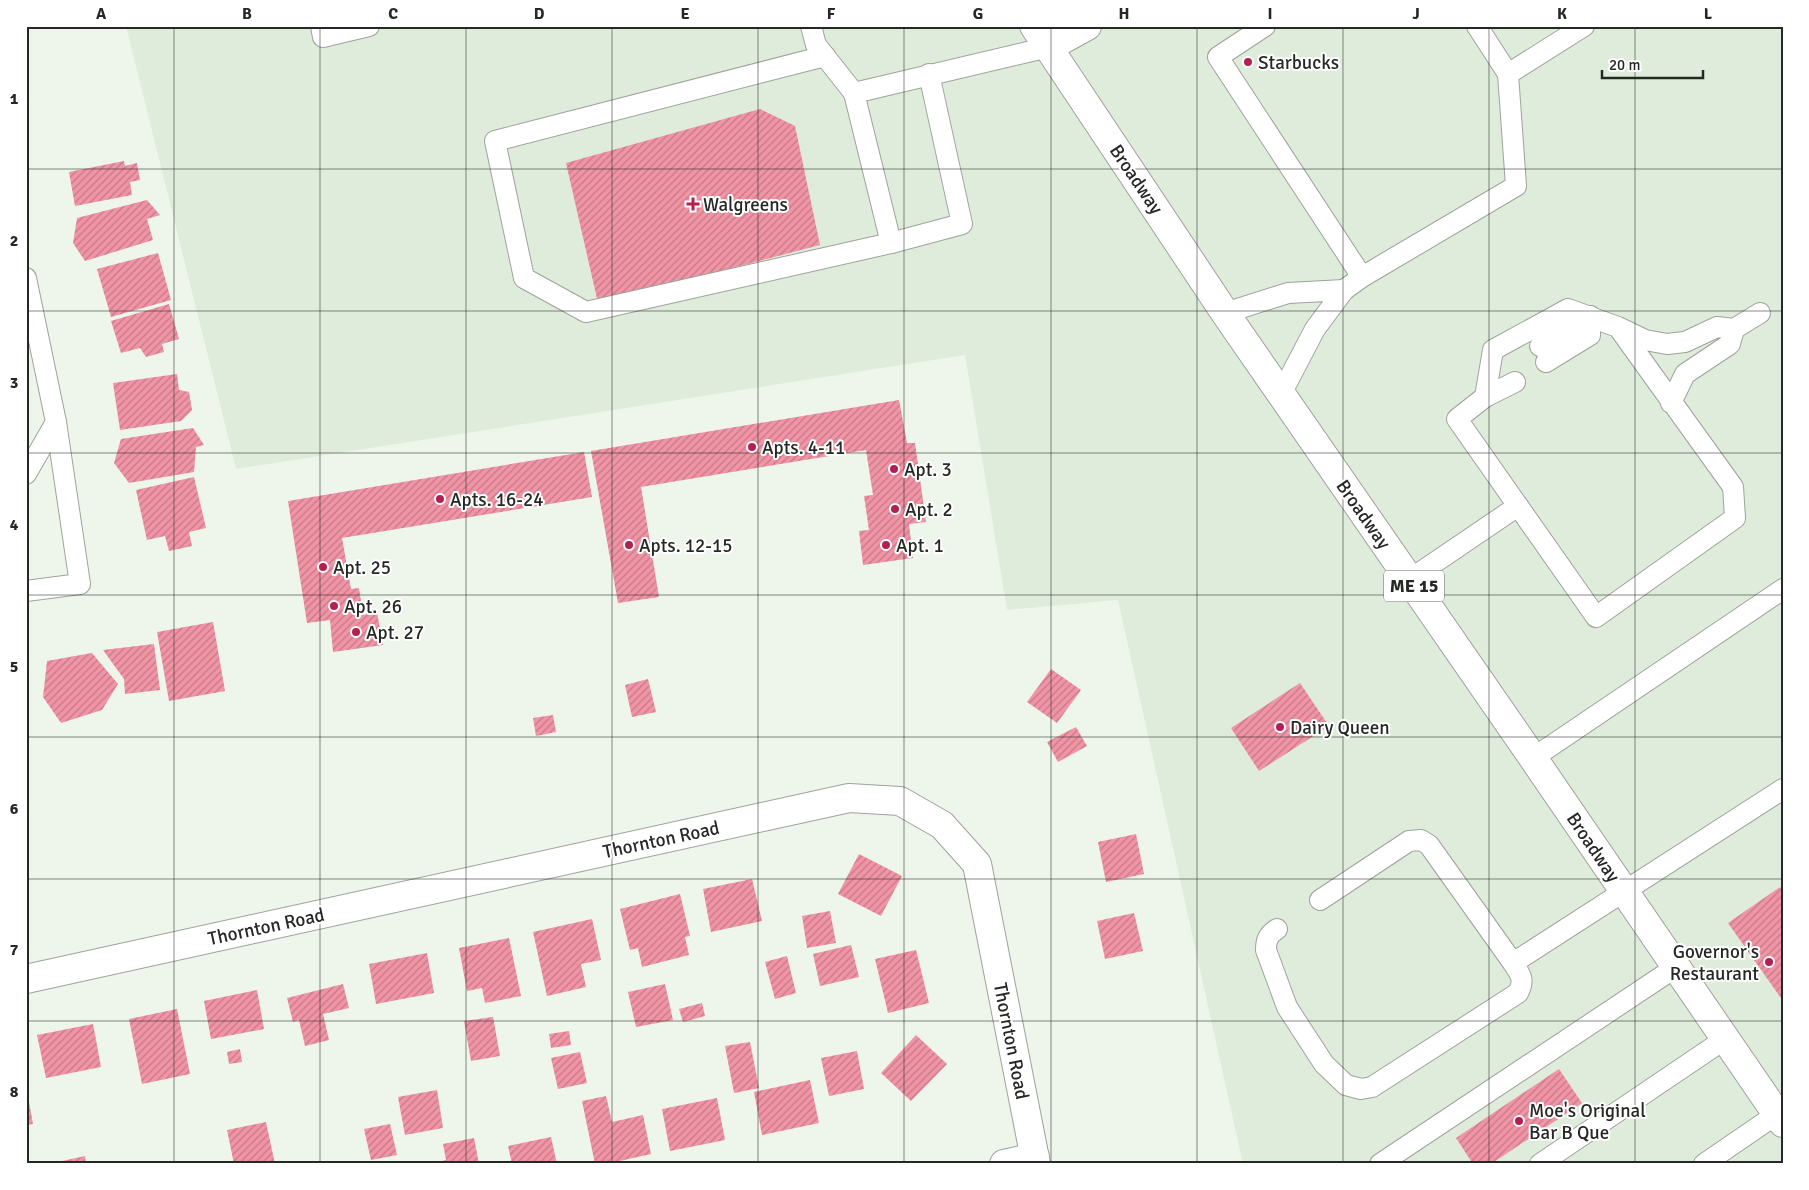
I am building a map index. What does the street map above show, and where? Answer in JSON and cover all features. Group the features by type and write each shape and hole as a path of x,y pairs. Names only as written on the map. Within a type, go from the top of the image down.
{"street":[{"path":"1042,37 1087,26"},
{"name":"Broadway","path":"1042,37 1225,313 1780,1118"},
{"name":"Thornton Road","path":"26,979 848,798 900,800 942,825 977,864 1036,1160"},
{"path":"1004,1164 1036,1160"}],"lane":[{"path":"320,26 323,37 369,26"},
{"path":"811,26 816,45 854,92 891,243"},
{"path":"1265,26 1218,57 1362,277"},
{"path":"1281,394 1315,329 1344,290 1362,277 1516,186 1508,74 1477,26"},
{"path":"1508,74 1563,32 1584,26"},
{"path":"854,92 930,74 1042,37"},
{"path":"825,56 495,141 524,278 586,312 891,243 962,224 930,74"},
{"path":"26,278 56,422 80,584 26,590"},
{"path":"1225,313 1288,293 1344,290"},
{"path":"1503,375 1493,350 1568,309 1618,327 1645,340 1667,344 1686,342 1717,327 1734,329 1760,313"},
{"path":"1543,354 1590,335 1590,316"},
{"path":"1503,375 1485,397 1457,419 1596,618 1735,518 1733,487 1618,327"},
{"path":"1671,403 1685,374 1730,344 1734,329"},
{"path":"1485,397 1503,375"},
{"path":"26,474 56,422"},
{"path":"1409,580 1518,506"},
{"path":"1533,758 1783,589"},
{"path":"1513,963 1783,789"},
{"path":"1277,929 1270,933 1266,941 1266,950 1287,1007 1324,1064 1346,1086 1361,1089 1372,1087 1518,993 1522,985 1520,974 1513,963 1429,845 1420,840 1409,841 1320,900"},
{"path":"1380,1164 1676,967"},
{"path":"1540,1164 1725,1039"},
{"path":"1704,1164 1780,1118"}],"shaded area":[{"path":"126,26 1783,26 1783,1164 1243,1164 1118,600 1007,610 965,355 236,469"}],"building":[{"name":"Walgreens","path":"760,109 795,126 820,245 598,303 566,163"},
{"path":"124,161 125,166 137,163 140,180 130,182 132,195 75,206 69,172"},
{"path":"147,200 160,215 147,219 153,240 85,261 73,243 77,218"},
{"path":"158,253 171,300 111,317 97,269"},
{"path":"169,304 179,339 162,344 164,352 146,357 140,348 121,353 111,321"},
{"path":"177,374 179,390 189,392 192,410 181,421 120,430 113,383"},
{"path":"899,400 907,443 915,443 926,522 909,524 913,558 863,565 859,531 869,530 864,496 873,495 866,450 641,487 659,597 618,603 591,451"},
{"path":"193,428 204,445 196,447 194,472 129,483 114,463 121,439"},
{"name":"Apts. 16-24","path":"584,452 592,497 342,538 351,589 359,588 363,615 377,612 383,645 333,652 330,620 307,623 288,501"},
{"path":"194,477 206,528 189,532 192,546 169,551 165,536 147,540 136,490"},
{"path":"213,622 225,691 169,701 157,632"},
{"path":"154,644 160,690 125,694 124,679 103,650"},
{"path":"92,653 118,684 102,710 61,723 43,697 47,661"},
{"path":"1051,669 1081,690 1057,723 1027,702"},
{"path":"648,679 656,712 632,717 625,685"},
{"name":"Dairy Queen","path":"1300,683 1329,726 1259,771 1231,728"},
{"path":"553,715 556,732 536,736 533,718"},
{"path":"1076,727 1087,746 1058,762 1047,742"},
{"path":"1136,834 1144,874 1106,882 1098,842"},
{"path":"859,854 902,876 881,916 838,894"},
{"path":"752,879 762,921 711,932 703,889"},
{"name":"Governor's Restaurant","path":"1780,887 1783,891 1783,1001 1728,923"},
{"path":"680,894 690,936 685,937 689,955 642,967 638,948 630,950 620,909"},
{"path":"830,911 836,943 807,948 802,916"},
{"path":"1134,913 1143,951 1105,959 1097,921"},
{"path":"592,919 601,960 581,964 586,987 547,996 533,932"},
{"path":"509,938 521,996 485,1003 482,988 467,991 459,948"},
{"path":"851,945 859,977 820,986 813,954"},
{"path":"916,950 929,1003 888,1013 875,959"},
{"path":"427,953 434,993 376,1004 369,964"},
{"path":"787,956 796,993 775,999 765,962"},
{"path":"343,984 349,1008 323,1014 329,1040 305,1046 299,1020 293,1022 287,998"},
{"path":"665,984 673,1020 636,1027 628,992"},
{"path":"257,990 264,1029 211,1039 204,1001"},
{"path":"702,1003 705,1016 683,1022 679,1009"},
{"path":"177,1009 190,1074 142,1084 129,1019"},
{"path":"493,1017 500,1056 471,1061 464,1021"},
{"path":"93,1024 101,1067 46,1078 37,1035"},
{"path":"569,1031 571,1045 551,1048 549,1034"},
{"path":"916,1035 947,1064 911,1101 881,1073"},
{"path":"750,1042 759,1088 734,1093 725,1046"},
{"path":"240,1049 242,1062 229,1064 227,1052"},
{"path":"857,1051 864,1089 829,1096 821,1058"},
{"path":"580,1052 587,1083 558,1089 551,1058"},
{"name":"Moe's Original Bar B Que","path":"1559,1069 1582,1103 1491,1164 1473,1164 1456,1138"},
{"path":"810,1080 819,1123 762,1135 754,1092"},
{"path":"437,1090 443,1128 405,1135 398,1097"},
{"path":"606,1096 612,1122 643,1115 651,1154 606,1164 595,1164 582,1101"},
{"path":"717,1098 725,1140 670,1151 662,1109"},
{"path":"29,1102 33,1124 26,1125 26,1103"},
{"path":"266,1122 275,1164 234,1164 227,1130"},
{"path":"390,1124 397,1155 371,1160 364,1129"},
{"path":"551,1137 557,1164 512,1164 508,1146"},
{"path":"474,1138 479,1164 431,1164 446,1160 443,1144"},
{"path":"85,1156 86,1164 62,1164 62,1161"}],"place":[{"name":"Starbucks","path":"1248,62"},
{"name":"Walgreens","path":"693,204"},
{"name":"Apts. 4-11","path":"752,447"},
{"name":"Apt. 3","path":"894,469"},
{"name":"Apts. 16-24","path":"440,499"},
{"name":"Apt. 2","path":"895,509"},
{"name":"Apts. 12-15","path":"629,545"},
{"name":"Apt. 1","path":"886,545"},
{"name":"Apt. 25","path":"323,567"},
{"name":"Apt. 26","path":"334,606"},
{"name":"Apt. 27","path":"356,632"},
{"name":"Dairy Queen","path":"1280,727"},
{"name":"Governor's Restaurant","path":"1769,962"},
{"name":"Moe's Original Bar B Que","path":"1519,1121"}]}
